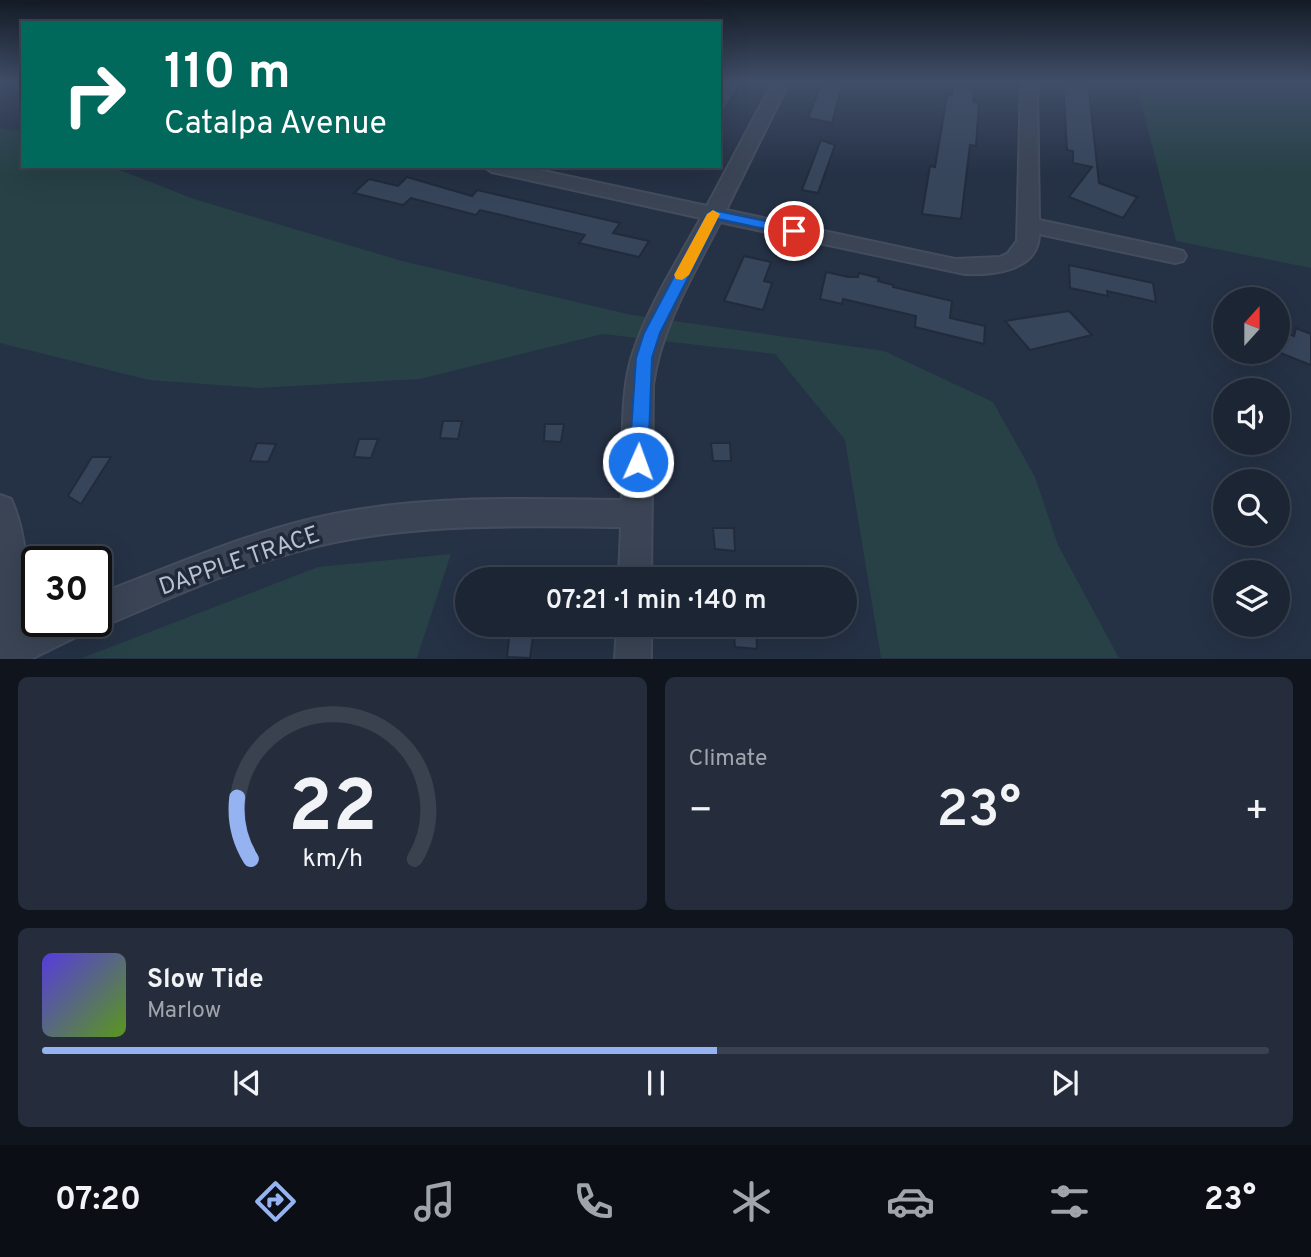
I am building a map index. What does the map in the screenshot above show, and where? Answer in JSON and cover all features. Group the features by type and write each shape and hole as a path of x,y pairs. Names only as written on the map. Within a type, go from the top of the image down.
{"street":[{"path":"635,567 644,358 652,333 765,113"},
{"path":"501,168 955,266 986,267 1019,257 1028,241 1028,113"},
{"path":"1029,225 1175,256"},
{"path":"0,509 11,555 5,653 38,637"},
{"name":"DAPPLE TRACE","path":"112,606 224,560 362,523 453,513 637,514"},
{"path":"633,659 634,637"}],"green space":[{"path":"1144,113 1311,113 1311,268 1176,241"},
{"path":"0,128 21,132 21,168 115,168 194,199 402,261 632,315 884,351 993,402 1035,477 1058,545 1119,658 881,658 845,440 775,354 603,334 420,379 258,388 149,380 0,343"},
{"path":"451,554 417,658 82,658 318,567"}],"building":[{"path":"810,113 835,113 832,123 808,118"},
{"path":"944,113 978,113 976,146 970,145 961,219 922,214 930,166 935,167"},
{"path":"1065,113 1091,113 1099,183 1137,197 1123,218 1069,197 1092,167 1073,163 1073,151 1067,150"},
{"path":"821,140 835,145 818,193 802,190"},
{"path":"407,177 472,196 477,190 620,223 613,233 649,241 639,257 579,243 585,235 480,210 476,215 411,198 403,205 354,193 369,179 398,186"},
{"path":"744,256 771,262 764,281 772,283 763,310 724,301"},
{"path":"1069,265 1153,283 1156,302 1107,291 1108,296 1070,288"},
{"path":"826,272 848,277 858,277 859,273 879,278 878,281 893,287 952,301 950,318 985,326 984,344 915,327 916,316 843,299 842,304 820,299"},
{"path":"1069,311 1092,335 1030,350 1005,321"},
{"path":"1296,328 1311,334 1311,365 1290,357 1290,334 1294,336"},
{"path":"443,421 462,421 458,439 440,438"},
{"path":"545,424 564,424 561,442 544,441"},
{"path":"359,439 378,439 371,458 354,457"},
{"path":"257,443 276,444 268,462 250,461"},
{"path":"711,443 730,443 731,461 713,461"},
{"path":"92,457 111,457 81,504 68,496"},
{"path":"713,528 734,528 735,551 715,549"},
{"path":"509,637 533,637 530,658 507,657"},
{"path":"734,637 756,637 757,649 735,647"}],"slow traffic":[{"path":"682,275 713,214"}],"route":[{"path":"638,462 640,385 644,358 652,333 713,214 794,231"}]}
